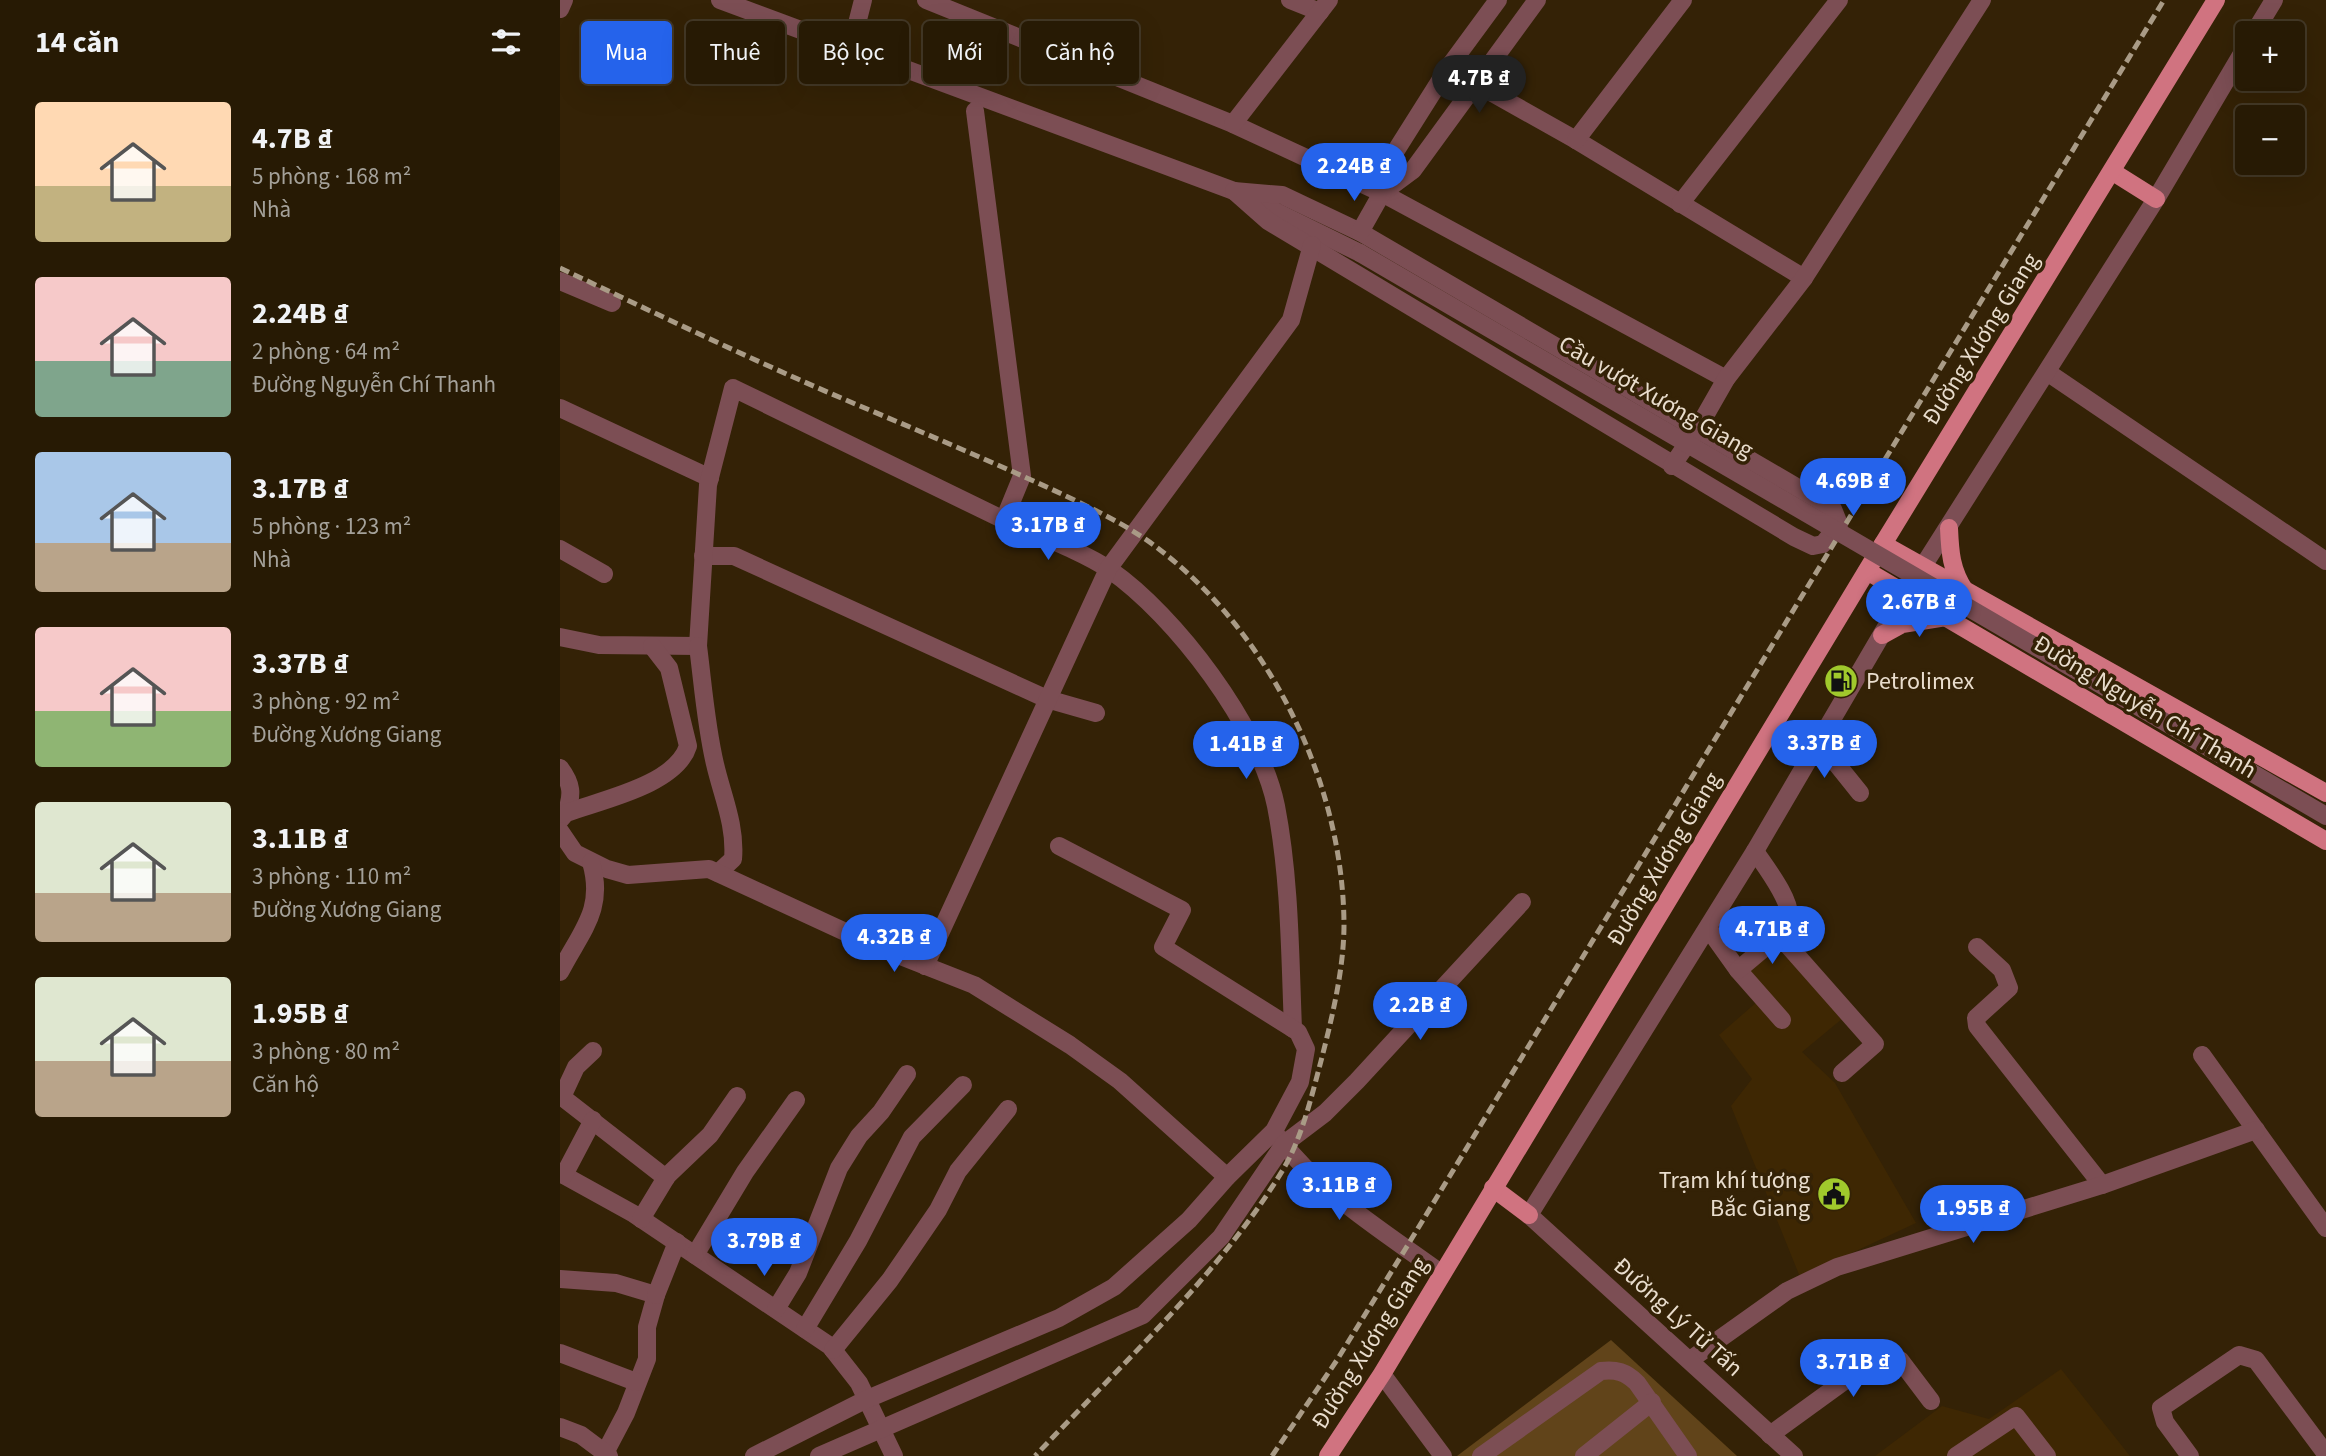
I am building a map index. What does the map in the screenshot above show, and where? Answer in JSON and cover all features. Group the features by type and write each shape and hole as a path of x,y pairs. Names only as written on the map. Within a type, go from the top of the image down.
{"main road":[{"name":"Đường Xương Giang","path":"1328,1456 1382,1374 1883,544 2216,0"},
{"path":"2113,172 2156,199"},
{"path":"1882,635 1921,618 1943,615 1933,594 1937,587 1959,588 1950,558 1949,528"},
{"name":"Đường Nguyễn Chí Thanh","path":"1883,544 2326,793"},
{"name":"Đường Nguyễn Chí Thanh","path":"1867,571 2326,841"},
{"path":"1493,1188 1530,1215"}],"street":[{"path":"560,9 564,0"},
{"path":"720,0 799,28"},
{"path":"858,21 863,0"},
{"path":"926,0 1233,124 1382,193 1726,379"},
{"path":"1233,124 1324,6 1290,0"},
{"path":"1360,232 1382,193 1390,160 1448,68 1499,0"},
{"path":"1382,193 1413,170 1478,84 1536,0"},
{"path":"1576,140 1683,0"},
{"path":"1680,204 1839,0"},
{"path":"1672,466 1726,379 1804,278 1982,0"},
{"path":"2261,21 2274,0"},
{"path":"1530,1215 1755,851 1906,593 2156,199 2235,65"},
{"path":"1448,68 1576,140 1804,278"},
{"path":"909,69 1234,191 1282,195 1360,232 1833,509 1839,524 1823,544 1813,546 1672,466 1268,220 1234,191"},
{"path":"975,111 1022,476 1004,520"},
{"name":"Cầu vượt Xương Giang","path":"1234,191 1360,253 2326,816"},
{"path":"925,966 1108,569 1291,320 1312,245"},
{"path":"560,281 612,303"},
{"path":"2047,372 2326,561"},
{"path":"718,873 733,859 734,845 725,791 715,765 698,646 710,478 733,388 1108,569 1153,607 1204,664 1250,736 1276,804 1288,913 1293,1029"},
{"path":"560,408 710,478"},
{"path":"560,549 604,574"},
{"path":"704,556 734,556 1047,699 1096,712"},
{"path":"560,637 599,645 698,646"},
{"path":"563,816 666,776 685,757 688,746 669,668 652,646"},
{"path":"1819,742 1860,793"},
{"path":"560,768 571,782 571,800 563,816"},
{"path":"560,831 575,853 591,862 628,875 709,870 974,985 1070,1045 1120,1081 1227,1177"},
{"path":"819,1456 1143,1315 1221,1237 1279,1138 1300,1082 1306,1049 1298,1032 1163,947 1182,910 1059,846"},
{"path":"1740,973 1782,933 1789,920 1786,904 1755,851"},
{"path":"560,972 595,908 598,894 591,862"},
{"path":"754,1456 865,1400 1059,1318 1114,1287 1189,1220 1227,1177 1279,1138 1325,1113 1522,902"},
{"path":"1708,928 1740,973 1782,1020"},
{"path":"1782,933 1793,954 1875,1044 1842,1073"},
{"path":"1977,947 2002,970 2009,988 1976,1018 1977,1026 2102,1185"},
{"path":"593,1051 576,1067 562,1097 666,1178"},
{"path":"2202,1055 2326,1228"},
{"path":"776,1309 798,1273 839,1168 859,1136 881,1112 907,1074"},
{"path":"805,1329 858,1241 912,1137 963,1085"},
{"path":"641,1219 666,1178 710,1135 737,1096"},
{"path":"695,1255 745,1172 796,1100"},
{"path":"833,1350 890,1280 938,1210 958,1171 1008,1108"},
{"path":"593,1120 562,1174 677,1242 833,1350 859,1383 894,1456"},
{"path":"1690,1360 1787,1291 1837,1267 2102,1185 2256,1130"},
{"path":"1279,1138 1346,1203 1442,1274"},
{"name":"Đường Lý Tử Tấn","path":"1530,1215 1794,1456"},
{"path":"560,1427 581,1435 608,1454 647,1359 647,1327 656,1295 677,1242"},
{"path":"560,1279 616,1283 656,1295"},
{"path":"560,1353 636,1382"},
{"path":"1770,1435 1882,1357 1891,1355 1900,1360 1931,1401"},
{"path":"2190,1456 2165,1422 2161,1408 2239,1355 2256,1360 2326,1454"},
{"path":"1481,1456 1601,1371 1612,1369 1630,1376 1652,1402 1688,1456"},
{"path":"1382,1374 1443,1456"},
{"path":"1584,1456 1652,1402"},
{"path":"1959,1455 2015,1416 2046,1456"}],"shaded area":[{"path":"1777,940 1854,1009 1802,1052 1835,1083 1916,1223 1800,1277 1731,1106 1752,1079 1719,1035 1758,1001 1738,973"},
{"path":"1611,1340 1737,1456 1457,1456"},
{"path":"2061,1369 2130,1456 1875,1456 1942,1406 1989,1419"}],"railway":[{"path":"1272,1456 1337,1360 1406,1248 2164,0"},
{"path":"560,268 784,373 1051,489 1138,534 1203,588 1238,628 1269,672 1294,719 1315,769 1331,820 1340,872 1344,924 1340,976 1329,1028 1310,1102 1296,1143 1284,1168 1259,1207 1200,1282 1035,1456"}],"place":[{"name":"Petrolimex","path":"1841,681"},
{"name":"Trạm khí tượng Bắc Giang","path":"1834,1194"}]}
